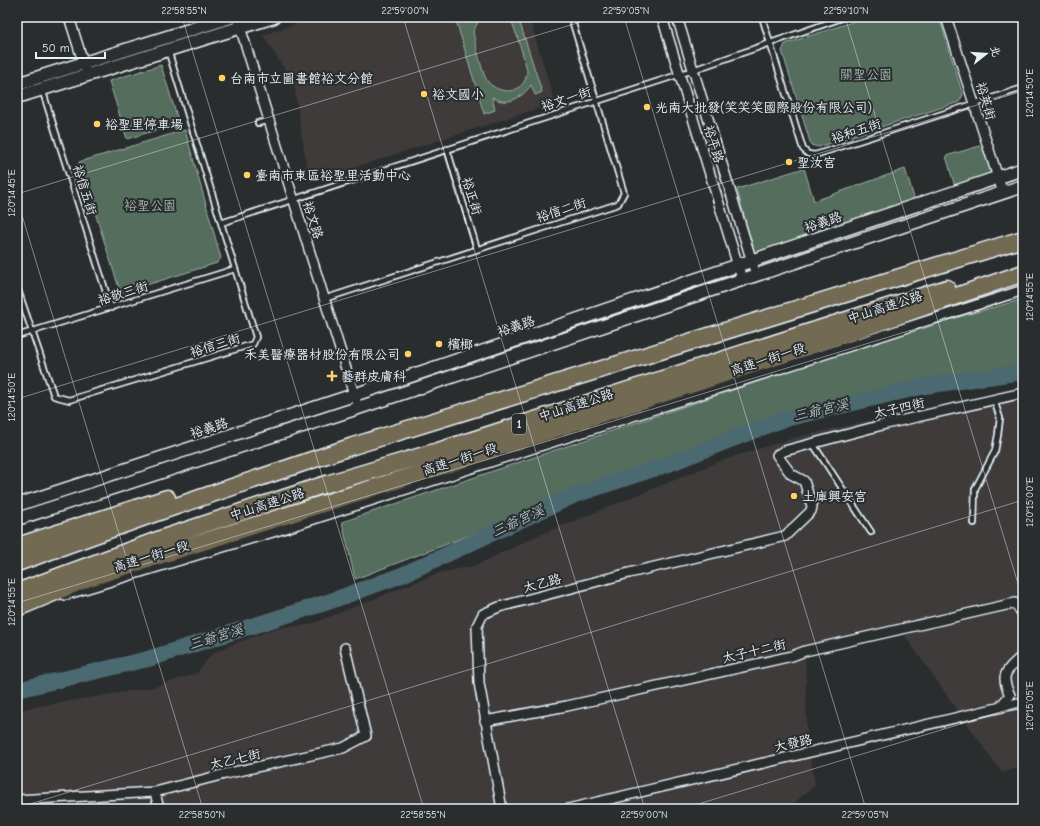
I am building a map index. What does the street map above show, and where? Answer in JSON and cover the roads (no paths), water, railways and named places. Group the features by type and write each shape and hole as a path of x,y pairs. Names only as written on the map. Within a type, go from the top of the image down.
{"highway":[{"name":"中山高速公路","path":"17,563 153,514 353,446 1023,239"},
{"name":"中山高速公路","path":"17,592 166,537 316,488 438,451 1023,264"},
{"path":"17,603 89,578 452,463 840,336 1023,273"},
{"path":"17,546 294,456 353,446"},
{"path":"17,608 89,578"}],"street":[{"path":"69,17 86,70"},
{"path":"86,70 164,37 231,17"},
{"path":"17,97 40,84 86,70 168,49 239,22 274,17"},
{"name":"裕平路","path":"662,17 742,279"},
{"name":"裕平路","path":"677,17 756,275"},
{"name":"裕英街","path":"946,17 1003,193"},
{"name":"裕文路","path":"239,22 358,408"},
{"path":"17,84 40,84"},
{"name":"裕義路","path":"17,505 354,395 1023,169"},
{"name":"裕義路","path":"17,519 358,408 1023,186"},
{"name":"高速一街一段","path":"17,608 286,528 1023,290"},
{"name":"太子四街","path":"797,525 811,510 812,506 808,490 804,481 790,474 777,455 784,451 886,424 1023,393"},
{"name":"太乙路","path":"502,809 479,683 477,626 483,614 498,607 629,573 785,536 797,525"},
{"name":"太子十二街","path":"485,721 567,706 792,656 805,651 878,633 1015,603 1023,614"},
{"name":"太乙七街","path":"17,800 155,792 225,774 343,748 366,736 345,648"},
{"path":"1000,707 1010,695 1004,684 1007,670 1023,655"},
{"name":"大發路","path":"568,809 1023,702"},
{"path":"155,792 159,809"}],"lane":[{"name":"裕信二街","path":"324,299 618,204 624,193 571,17"},
{"path":"762,17 770,42"},
{"name":"裕文一街","path":"221,223 693,70 844,17"},
{"name":"裕信三街","path":"17,287 31,332 54,396 69,400 253,344 256,337 164,37"},
{"name":"裕和五街","path":"770,42 803,149 808,154 814,156 1023,88"},
{"name":"裕信五街","path":"40,84 110,308"},
{"path":"258,124 270,120"},
{"name":"裕正街","path":"447,149 477,249"},
{"name":"裕敬三街","path":"17,336 235,269"},
{"path":"974,523 975,489 995,451 998,435 1000,418 994,400"},
{"path":"813,444 871,532"}],"waterway":[{"name":"三爺宮溪","path":"17,690 148,659 328,602 402,575 575,495 666,465 781,420 925,386 1023,372"}],"place":[{"name":"台南市立圖書館裕文分館","path":"222,78"},
{"name":"裕文國小","path":"424,94"},
{"name":"光南大批發(笑笑笑國際股份有限公司)","path":"647,107"},
{"name":"裕聖里停車場","path":"97,124"},
{"name":"聖汝宮","path":"789,162"},
{"name":"臺南市東區裕聖里活動中心","path":"247,175"},
{"name":"檳榔","path":"439,344"},
{"name":"禾美醫療器材股份有限公司","path":"408,354"},
{"name":"藝群皮膚科","path":"332,376"},
{"name":"土庫興安宮","path":"794,496"}],"park label":[{"name":"關聖公園","path":"866,74"},
{"name":"裕聖公園","path":"150,205"}]}
